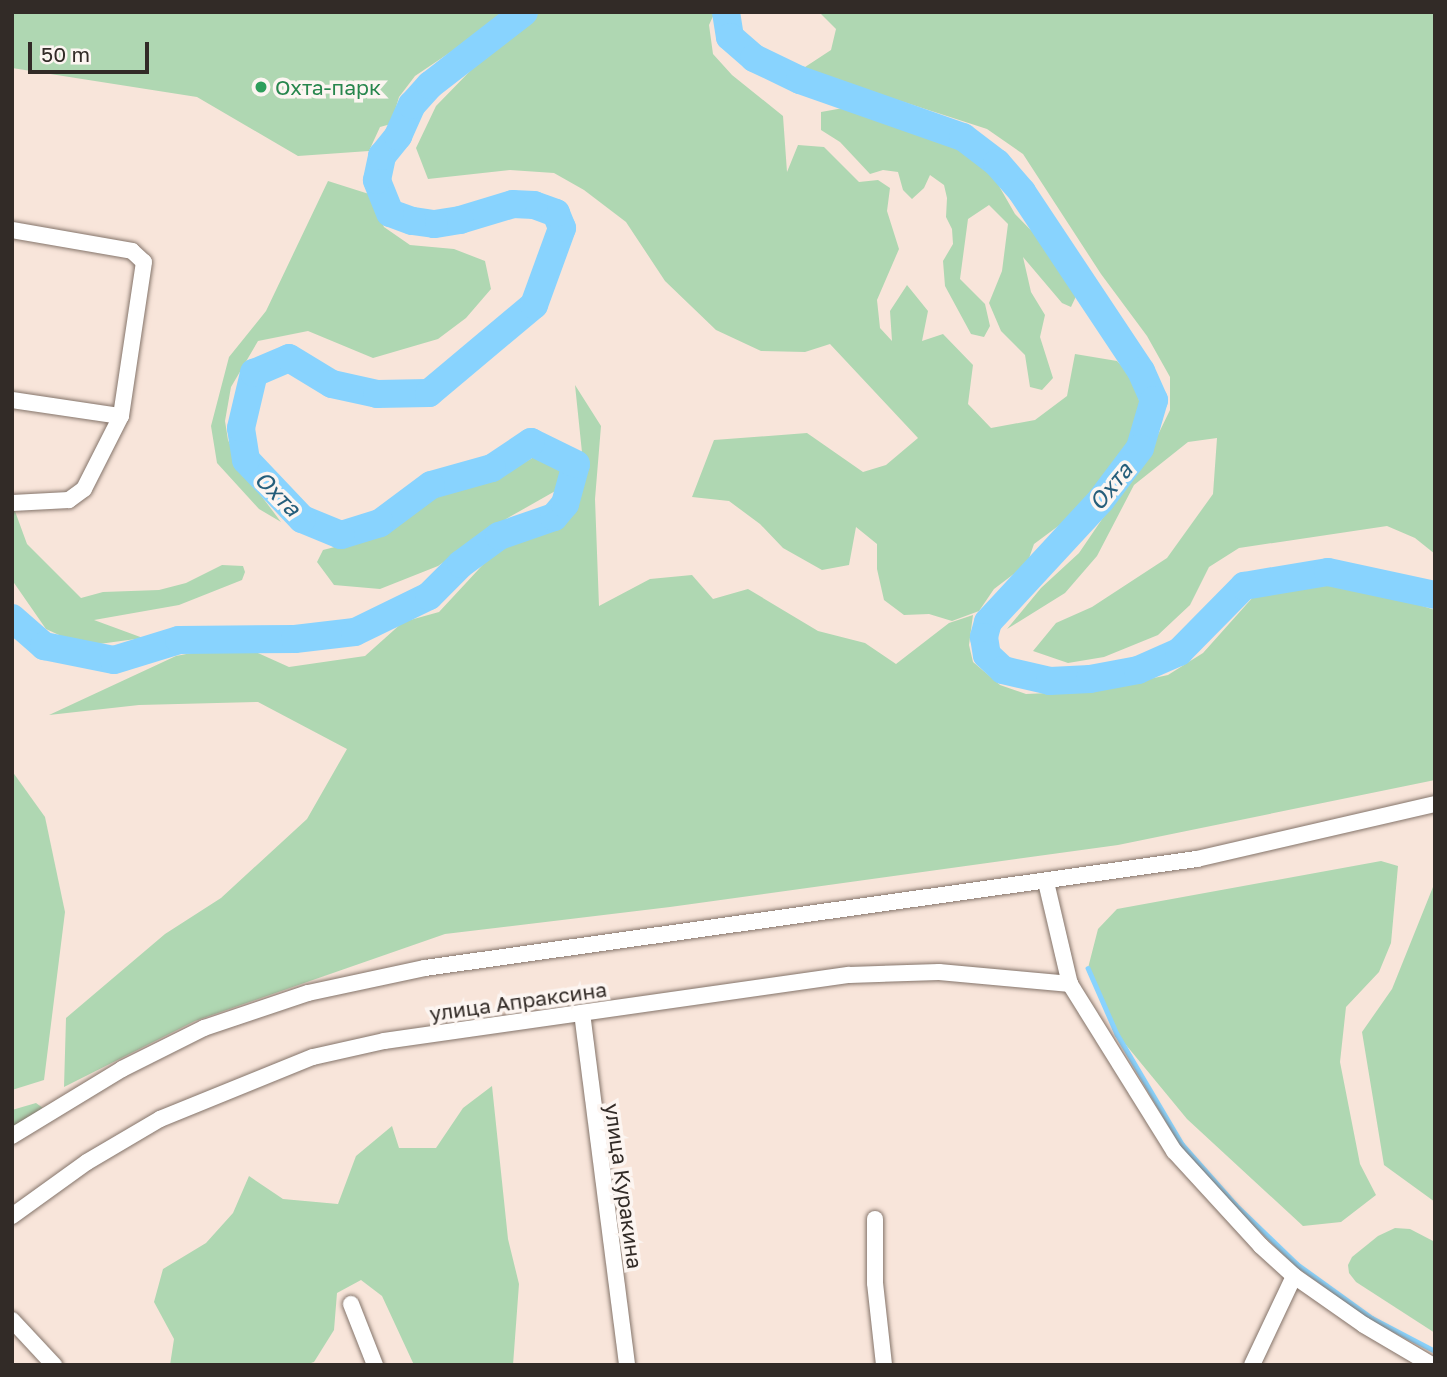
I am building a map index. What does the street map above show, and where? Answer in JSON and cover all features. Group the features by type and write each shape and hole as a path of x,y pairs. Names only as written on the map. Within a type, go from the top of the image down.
{"street":[{"path":"12,230 132,251 144,262 121,416 84,489 69,500 12,503"},
{"path":"12,400 121,416"},
{"path":"12,1136 122,1069 204,1028 308,993 425,968 1197,859 1435,804"},
{"path":"1045,882 1070,984 1174,1151 1261,1246 1294,1276 1364,1325 1432,1365"},
{"name":"улица Апраксина","path":"12,1216 87,1162 160,1119 313,1057 384,1041 849,975 939,972 1070,984"},
{"name":"улица Куракина","path":"582,1013 627,1365"},
{"path":"875,1219 875,1283 884,1365"},
{"path":"1251,1365 1294,1276"},
{"path":"351,1304 376,1365"},
{"path":"12,1320 54,1365"}],"green space":[{"name":"Охта-парк","path":"12,12 510,12 415,76 399,97 391,124 380,127 369,151 298,156 197,97 12,68"},
{"path":"539,12 715,12 709,25 713,54 732,75 783,116 787,172 798,145 824,147 859,182 878,180 890,188 887,211 899,249 877,300 880,328 892,341 890,311 907,285 928,311 922,341 943,334 973,365 968,404 991,428 1035,420 1067,396 1075,354 1117,361 1137,383 1141,419 1126,455 1065,521 1034,544 1027,564 994,589 979,611 952,621 929,614 904,615 884,600 877,569 877,544 856,527 849,565 822,570 783,548 760,524 729,501 692,497 714,440 807,433 863,472 886,465 918,438 830,344 805,352 761,351 716,330 665,281 626,222 584,190 554,173 510,170 428,179 416,148 436,106 475,66"},
{"path":"819,12 1435,12 1435,554 1415,538 1387,526 1239,548 1209,567 1190,605 1158,635 1104,657 1068,663 1033,651 1056,623 1092,607 1167,558 1213,494 1217,438 1188,442 1134,485 1097,556 1065,593 1007,629 1041,588 1079,553 1154,443 1170,410 1170,377 1147,336 1101,274 1023,154 987,129 802,69 831,50 836,29"},
{"path":"849,107 947,142 972,156 991,172 1015,214 1059,259 1078,292 1071,307 1062,303 1023,257 1031,292 1045,315 1040,337 1053,378 1042,390 1030,387 1025,355 1001,331 989,303 1002,271 1008,224 989,205 968,219 960,279 985,304 990,326 984,337 971,334 945,286 943,261 953,244 952,229 946,217 947,198 944,185 930,175 924,188 912,199 903,190 898,172 883,170 870,174 840,142 821,130 821,112"},
{"path":"328,181 369,194 384,227 410,245 454,249 485,261 491,289 466,318 438,339 373,358 308,331 258,341 231,387 225,421 228,440 241,469 281,522 259,509 217,463 211,426 229,357 266,311"},
{"path":"575,385 601,426 595,499 599,606 650,579 692,575 713,599 748,589 818,631 865,643 896,664 949,623 973,615 969,645 973,662 1000,685 1026,694 1093,691 1168,675 1203,653 1254,596 1332,585 1384,594 1435,610 1435,780 1118,845 670,907 445,934 195,1021 64,1087 66,1018 165,934 221,898 307,819 347,749 258,702 139,705 49,715 176,656 238,644 289,667 365,656 403,622 439,612 504,542 558,522 583,462"},
{"path":"534,457 552,457 567,464 564,481 557,490 506,519 438,566 380,589 334,585 317,562 323,550 366,539 438,496 504,474"},
{"path":"12,503 27,544 81,598 103,592 159,590 186,583 222,565 243,566 245,572 242,580 179,605 94,620 143,638 99,644 70,640 46,629 12,580"},
{"path":"12,771 45,817 65,912 44,1080 12,1090"},
{"path":"1381,861 1398,866 1391,943 1379,972 1346,1007 1340,1062 1360,1164 1376,1195 1341,1222 1303,1226 1187,1119 1117,1034 1088,968 1098,929 1117,909"},
{"path":"1435,882 1435,1202 1384,1165 1362,1032 1392,989"},
{"path":"492,1086 508,1239 519,1284 513,1365 414,1365 382,1296 361,1280 337,1293 334,1330 314,1362 305,1365 170,1365 174,1339 154,1302 163,1269 206,1243 233,1213 249,1176 283,1199 338,1204 356,1156 392,1126 399,1148 436,1148 463,1108"},
{"path":"36,1103 43,1108 12,1129 12,1110"},
{"path":"1395,1228 1410,1229 1435,1242 1435,1333 1356,1282 1349,1273 1348,1265 1352,1257 1378,1236"}],"waterway":[{"name":"Охта","path":"12,618 44,646 114,660 179,640 295,639 355,632 429,596 461,564 499,536 554,517 565,504 576,464 531,442 492,468 431,485 380,523 341,535 302,519 246,460 241,428 254,373 289,358 332,384 377,394 429,393 534,305 562,228 556,213 534,205 513,204 460,220 434,224 412,221 390,213 377,180 382,156 398,136 412,105 430,85 524,12"},
{"name":"Охта","path":"726,12 730,37 754,58 800,80 963,137 997,163 1022,192 1141,371 1154,400 1140,448 1101,500 988,622 984,637 987,655 1003,670 1050,681 1090,679 1138,670 1179,652 1244,586 1328,572 1435,595"},
{"path":"1088,968 1117,1034 1182,1144 1236,1205 1297,1264 1372,1318 1435,1351"}],"place":[{"name":"Охта-парк","path":"261,87"}]}
